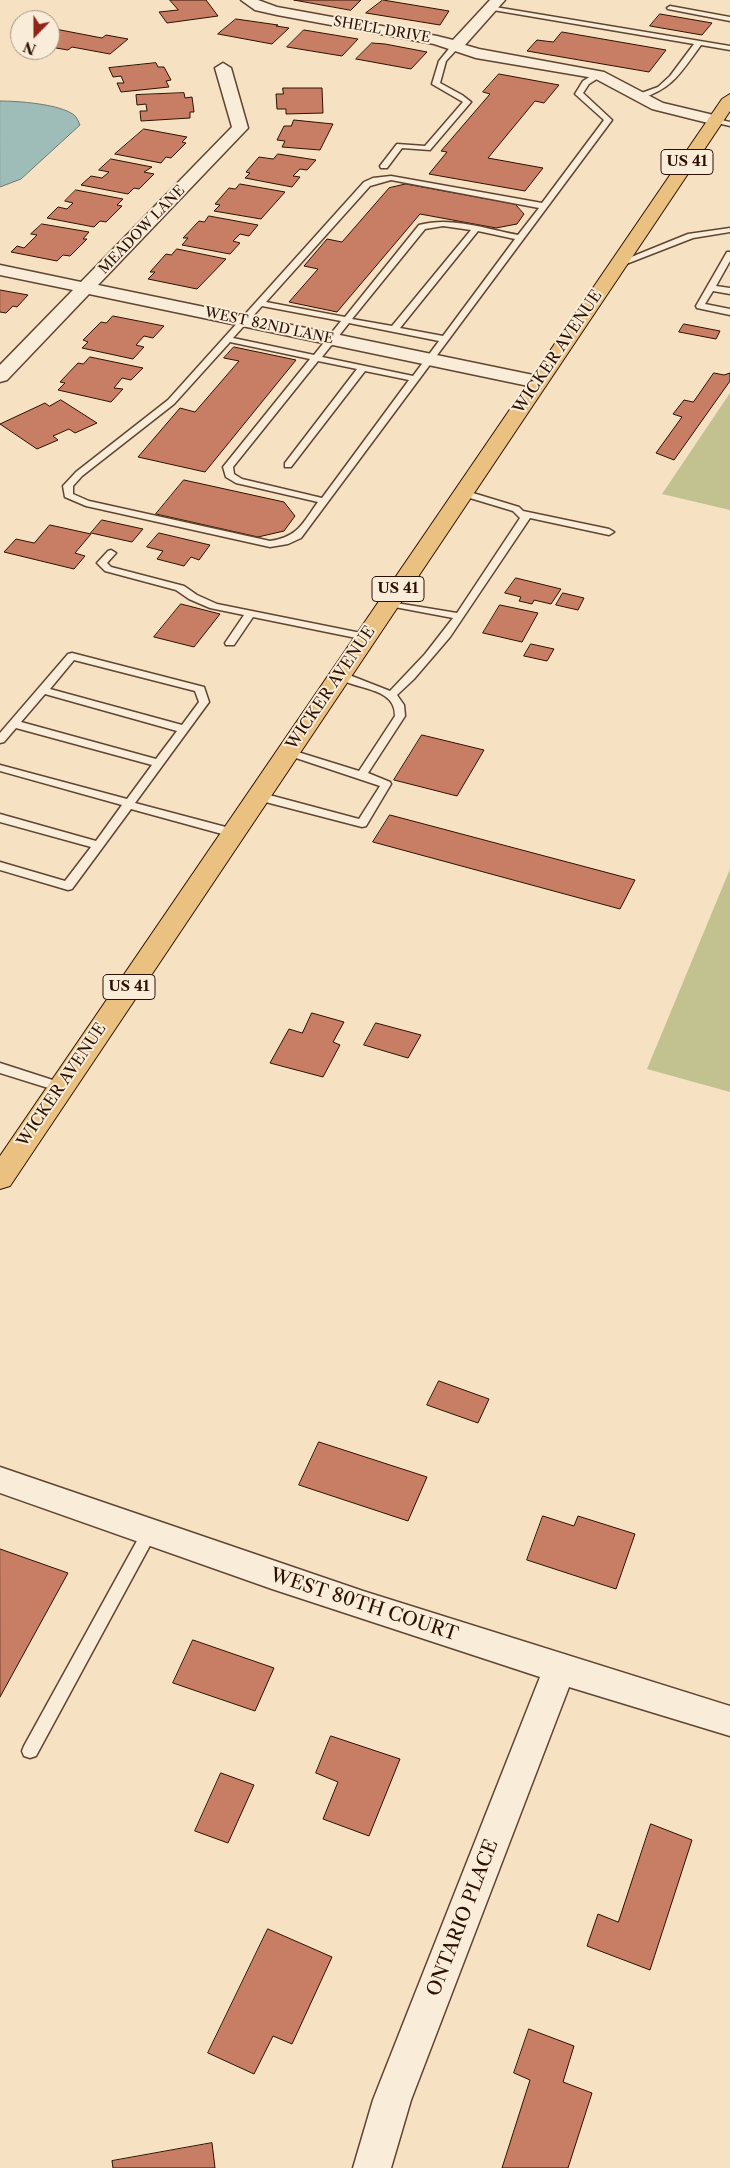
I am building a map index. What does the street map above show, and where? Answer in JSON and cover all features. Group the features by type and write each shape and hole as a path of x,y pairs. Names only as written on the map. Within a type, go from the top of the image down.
{"highway":[{"name":"WICKER AVENUE","path":"0,1178 618,264 725,122 730,98"}],"street":[{"name":"SHELL DRIVE","path":"248,0 260,7 276,11 437,40 476,54 599,75 639,97 674,111 725,122"},
{"path":"455,47 494,4"},
{"name":"MEADOW LANE","path":"0,376 240,128 223,68"},
{"name":"WEST 82ND LANE","path":"0,270 538,382"},
{"name":"WEST 80TH COURT","path":"0,1480 149,1534 559,1670 730,1721"},
{"name":"ONTARIO PLACE","path":"372,2168 392,2100 559,1670"}],"lane":[{"path":"494,4 730,48"},
{"path":"670,8 730,19"},
{"path":"639,97 661,89 673,78 699,43"},
{"path":"384,166 400,146 428,148 467,102 461,96 445,90 436,84 443,61 455,47"},
{"path":"543,206 391,178 376,180 367,184 171,402 68,486 68,495 86,503 270,544 285,542 298,536 608,120 588,100 579,94 586,83 599,75"},
{"path":"324,501 239,481 229,475 228,467 422,227 430,223 520,238"},
{"path":"394,329 474,230"},
{"path":"618,264 691,236 730,230"},
{"path":"730,254 726,266 700,306 730,312"},
{"path":"710,288 730,291"},
{"path":"260,302 444,339"},
{"path":"227,339 415,379"},
{"path":"288,465 363,368"},
{"path":"390,696 407,681 459,616 525,518 516,509 463,493"},
{"path":"521,514 609,532"},
{"path":"111,553 102,563 108,570 180,588 193,597 214,606 366,637"},
{"path":"388,604 459,616"},
{"path":"230,643 250,614"},
{"path":"0,740 72,656 200,689 204,702 68,886 0,866"},
{"path":"340,675 390,696 398,702 400,716 362,775"},
{"path":"42,690 184,729"},
{"path":"14,724 159,763"},
{"path":"258,796 362,823 386,784 288,752"},
{"path":"0,768 234,833"},
{"path":"0,818 98,845"},
{"path":"0,1068 61,1087"},
{"path":"30,1752 149,1534"}],"green space":[{"path":"730,393 730,510 662,494"},
{"path":"730,869 730,1092 647,1069"}],"water":[{"path":"0,101 59,108 74,115 80,125 21,179 0,187"}],"building":[{"path":"170,0 206,0 218,16 167,23 159,12 178,10"},
{"path":"294,0 361,0 351,10"},
{"path":"383,0 449,11 440,25 366,13"},
{"path":"660,14 712,23 702,35 650,26"},
{"path":"236,19 289,28 272,44 218,34"},
{"path":"60,30 102,38 106,35 128,39 110,54 72,47 68,50 60,49"},
{"path":"304,30 358,39 342,56 287,47"},
{"path":"562,32 666,50 649,72 527,51 537,40 553,42"},
{"path":"372,43 427,52 411,69 356,59"},
{"path":"156,63 158,67 164,67 171,80 166,81 169,87 121,92 117,83 124,83 121,76 113,77 109,68"},
{"path":"499,74 559,85 544,103 535,101 488,158 543,168 525,191 429,174 447,152 441,151 490,94 483,92"},
{"path":"283,88 322,88 323,113 286,114 286,109 277,109 276,94 283,94"},
{"path":"184,93 185,98 192,97 194,112 190,112 190,118 141,121 140,111 147,111 146,104 137,105 136,95"},
{"path":"294,120 333,124 320,150 282,147 285,141 277,140 284,126 291,126"},
{"path":"144,129 187,137 182,142 186,143 171,158 166,157 161,163 115,154"},
{"path":"278,154 316,160 307,170 300,169 293,176 300,177 292,187 245,178 250,173 246,172 259,157 273,159"},
{"path":"111,159 152,167 144,172 154,174 139,189 134,188 128,194 81,185 91,176 102,178 109,172 99,170"},
{"path":"240,184 285,192 261,219 214,211 220,205 215,204 229,188 235,189"},
{"path":"406,184 515,204 524,214 517,224 496,228 420,214 337,312 289,302 318,269 304,266 327,239 342,242 389,188"},
{"path":"76,190 123,199 117,205 122,206 106,222 100,221 94,227 47,218 58,207 67,209 73,203 65,201"},
{"path":"209,216 258,225 249,236 240,234 233,241 240,243 230,254 182,245 188,238 183,238 199,221 204,222"},
{"path":"42,224 89,232 83,239 87,239 70,256 63,255 57,261 11,252 17,246 24,248 37,235 31,234"},
{"path":"177,249 226,259 197,289 148,279 155,272 150,272 166,254 171,255"},
{"path":"0,290 28,295 17,307 13,306 6,313 0,312"},
{"path":"113,316 164,326 153,338 144,336 136,345 144,347 133,359 82,348 88,342 83,340 101,322 106,323"},
{"path":"684,324 720,331 716,339 679,332"},
{"path":"234,347 296,360 205,472 138,457 180,408 195,412 239,361 224,358"},
{"path":"90,357 143,368 131,380 122,378 114,388 123,389 111,402 58,390 65,383 60,382 78,363 83,364"},
{"path":"714,373 724,375 730,373 730,381 674,460 656,453 682,417 673,414 684,400 693,402"},
{"path":"61,400 97,423 75,433 69,429 53,436 58,440 37,449 0,424 45,403 49,406"},
{"path":"184,480 284,502 295,516 284,531 258,537 156,514"},
{"path":"102,520 143,529 132,542 91,533"},
{"path":"50,525 91,534 75,553 85,556 74,569 4,552 16,539 34,543"},
{"path":"159,533 210,545 199,560 191,557 184,566 157,559 163,551 147,547"},
{"path":"516,578 561,589 551,604 534,600 532,604 519,601 521,597 505,593"},
{"path":"563,593 584,598 578,610 556,605"},
{"path":"181,604 220,614 194,647 154,637"},
{"path":"500,605 538,613 522,642 483,633"},
{"path":"531,644 554,649 547,661 524,656"},
{"path":"422,735 484,750 457,796 394,780"},
{"path":"390,815 635,880 620,909 373,842"},
{"path":"312,1013 344,1022 333,1042 340,1045 323,1077 270,1063 289,1029 302,1033"},
{"path":"376,1023 421,1035 408,1058 364,1045"},
{"path":"439,1381 489,1399 478,1423 427,1405"},
{"path":"319,1442 427,1477 408,1521 299,1485"},
{"path":"543,1516 574,1526 578,1516 635,1534 616,1589 527,1560"},
{"path":"0,1549 68,1573 0,1697"},
{"path":"193,1640 274,1668 255,1711 173,1683"},
{"path":"331,1736 400,1759 369,1836 323,1819 338,1782 316,1773"},
{"path":"221,1773 254,1785 228,1843 195,1831"},
{"path":"651,1824 692,1840 650,1970 587,1946 598,1914 618,1922"},
{"path":"268,1929 332,1957 292,2044 273,2036 254,2074 208,2053"},
{"path":"529,2029 574,2046 563,2082 592,2093 568,2168 502,2168 530,2080 514,2073"},
{"path":"212,2143 215,2168 113,2168 112,2161"}]}
